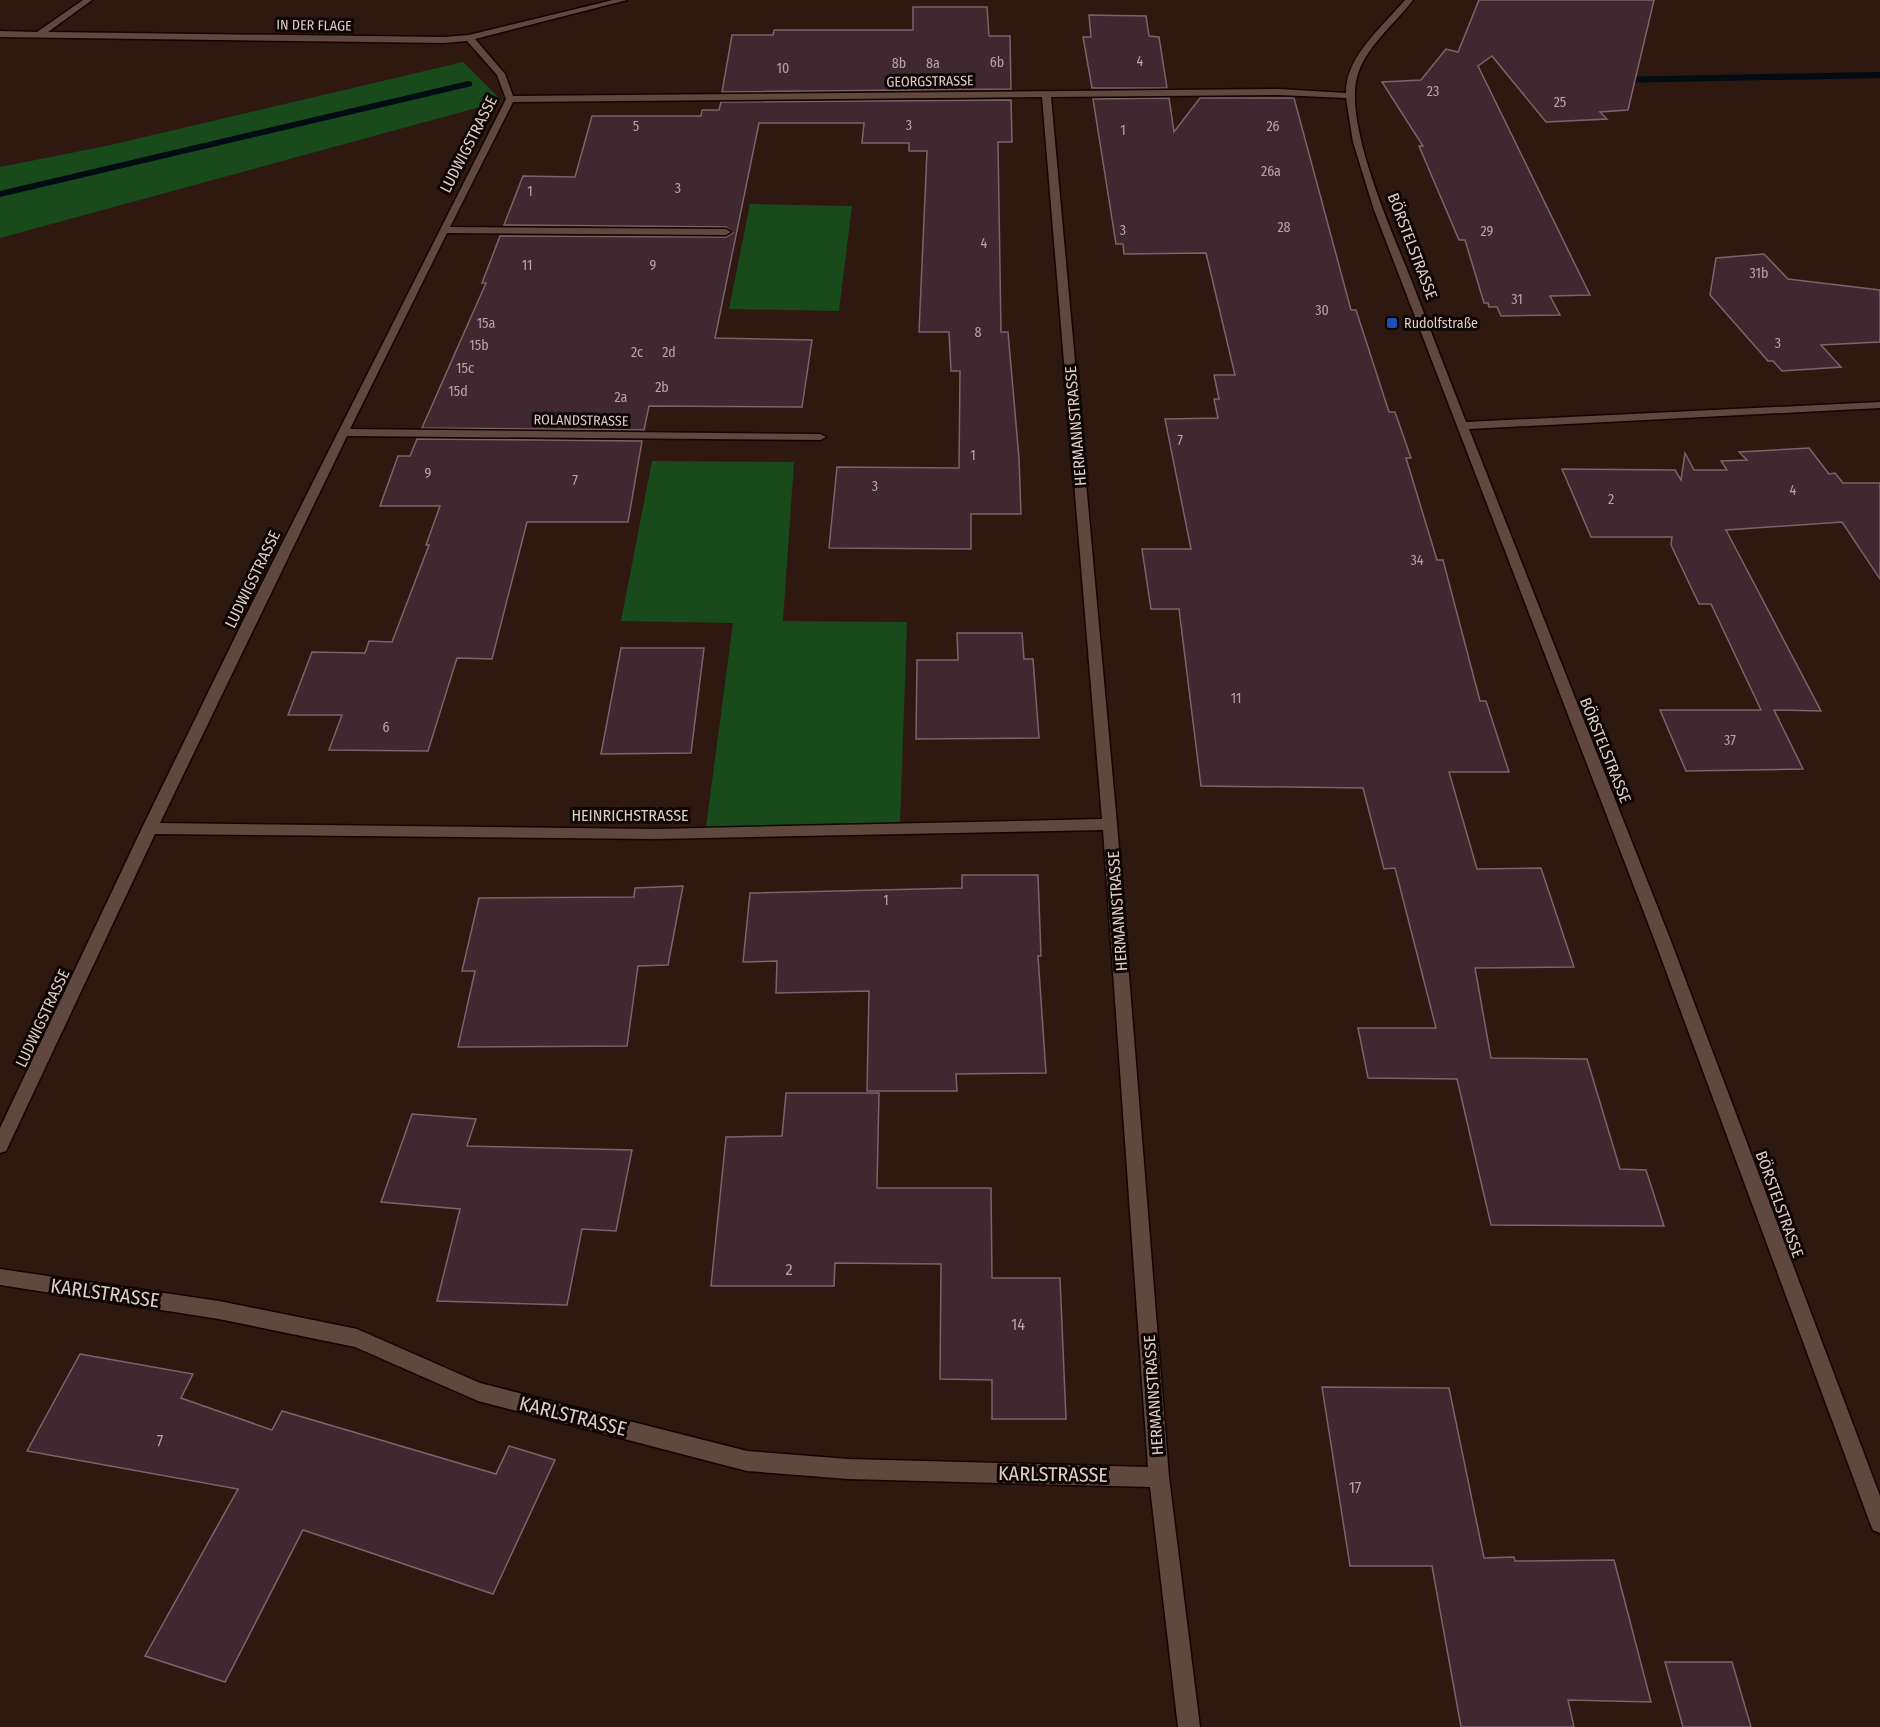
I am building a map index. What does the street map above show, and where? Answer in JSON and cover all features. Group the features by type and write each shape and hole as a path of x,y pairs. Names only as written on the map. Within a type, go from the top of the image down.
{"street":[{"path":"38,35 88,0"},
{"name":"IN DER FLAGE","path":"0,34 435,40 469,38 623,0"},
{"name":"BÖRSTELSTRASSE","path":"1409,0 1364,56 1352,75 1349,96 1357,138 1379,210 1661,936 1880,1522"},
{"name":"LUDWIGSTRASSE","path":"0,1146 149,828 342,432 445,230 470,172 510,99 501,74 469,38"},
{"name":"GEORGSTRASSE","path":"510,99 1279,92 1349,96"},
{"name":"HERMANNSTRASSE","path":"1046,94 1110,824 1159,1477 1189,1727"},
{"path":"445,230 726,232"},
{"path":"1463,426 1880,405"},
{"name":"ROLANDSTRASSE","path":"342,432 820,437"},
{"name":"HEINRICHSTRASSE","path":"149,828 656,834 1110,824"},
{"name":"KARLSTRASSE","path":"0,1277 219,1310 357,1338 478,1392 747,1461 848,1469 1159,1477"}],"green space":[{"path":"463,62 502,101 0,238 0,167 106,146"},
{"path":"750,204 852,206 839,311 729,309"},
{"path":"652,461 794,462 783,621 907,622 900,824 706,827 733,623 621,621"}],"building":[{"path":"1479,0 1654,0 1628,110 1600,112 1607,119 1546,122 1492,56 1478,66 1590,295 1550,296 1560,315 1501,316 1497,307 1489,307 1488,303 1484,303 1465,240 1459,240 1419,146 1423,146 1382,82 1421,80 1446,49 1458,52"},
{"path":"913,7 987,7 989,36 1010,36 1011,89 722,92 732,35 773,35 774,30 913,30"},
{"path":"1089,15 1146,16 1149,36 1159,37 1167,88 1092,88 1083,37 1091,37"},
{"path":"1169,98 1174,132 1200,98 1294,98 1351,310 1356,310 1389,412 1395,412 1411,458 1406,458 1437,560 1443,560 1480,701 1486,701 1509,772 1449,772 1477,869 1541,868 1574,967 1475,968 1491,1058 1587,1059 1620,1169 1646,1170 1664,1226 1491,1225 1457,1079 1368,1078 1358,1028 1436,1028 1395,868 1384,869 1363,788 1201,786 1179,609 1151,609 1142,549 1191,549 1165,419 1218,418 1214,399 1219,399 1214,375 1235,375 1206,253 1124,254 1123,244 1116,244 1093,99"},
{"path":"1011,100 1012,142 998,142 1001,332 1008,332 1019,458 1021,514 971,514 971,549 829,548 837,467 959,468 960,371 951,371 949,332 919,332 927,151 909,151 909,143 862,143 864,123 759,123 715,338 812,340 802,407 649,406 644,430 422,428 486,283 482,283 500,236 726,237 733,233 726,227 504,225 523,176 575,177 592,116 701,116 702,110 719,110 721,102"},
{"path":"1764,254 1788,279 1880,290 1880,342 1821,345 1841,367 1782,371 1773,361 1768,361 1710,295 1716,258"},
{"path":"417,439 642,441 628,522 527,522 492,659 457,658 428,751 329,750 342,715 288,715 312,652 365,653 369,641 392,642 429,545 426,545 440,506 380,506 398,456 410,456"},
{"path":"1809,448 1829,474 1835,473 1843,483 1880,483 1880,579 1842,522 1726,530 1821,711 1774,710 1803,769 1686,771 1660,710 1761,710 1711,604 1699,604 1671,545 1672,537 1591,537 1562,469 1675,470 1681,480 1685,453 1694,470 1727,470 1721,461 1747,460 1739,452"},
{"path":"957,633 1022,633 1024,659 1033,659 1039,738 916,739 917,660 958,660"},
{"path":"621,648 704,648 691,753 601,754"},
{"path":"962,875 1038,875 1041,956 1038,956 1046,1073 956,1074 957,1091 867,1091 869,991 776,993 777,961 743,962 750,893 962,888"},
{"path":"683,886 668,965 638,966 627,1046 458,1047 475,971 462,971 479,898 634,897 635,888"},
{"path":"786,1093 879,1093 877,1188 991,1188 992,1278 1060,1278 1066,1419 992,1419 992,1380 940,1379 941,1264 835,1263 834,1286 711,1286 726,1137 782,1136"},
{"path":"412,1114 476,1119 467,1146 632,1150 616,1231 582,1229 567,1305 437,1301 460,1209 381,1202"},
{"path":"80,1354 193,1374 181,1398 272,1430 282,1411 496,1474 509,1446 555,1460 493,1594 303,1530 225,1682 145,1656 238,1489 27,1451"},
{"path":"1322,1387 1449,1388 1484,1558 1514,1557 1515,1561 1614,1560 1651,1702 1568,1700 1574,1727 1461,1727 1432,1566 1350,1566"},
{"path":"1665,1662 1732,1662 1751,1727 1683,1727"}],"waterway":[{"path":"1612,80 1880,75"},
{"path":"0,194 468,84"}],"place":[{"name":"Rudolfstraße","path":"1392,323"}]}
